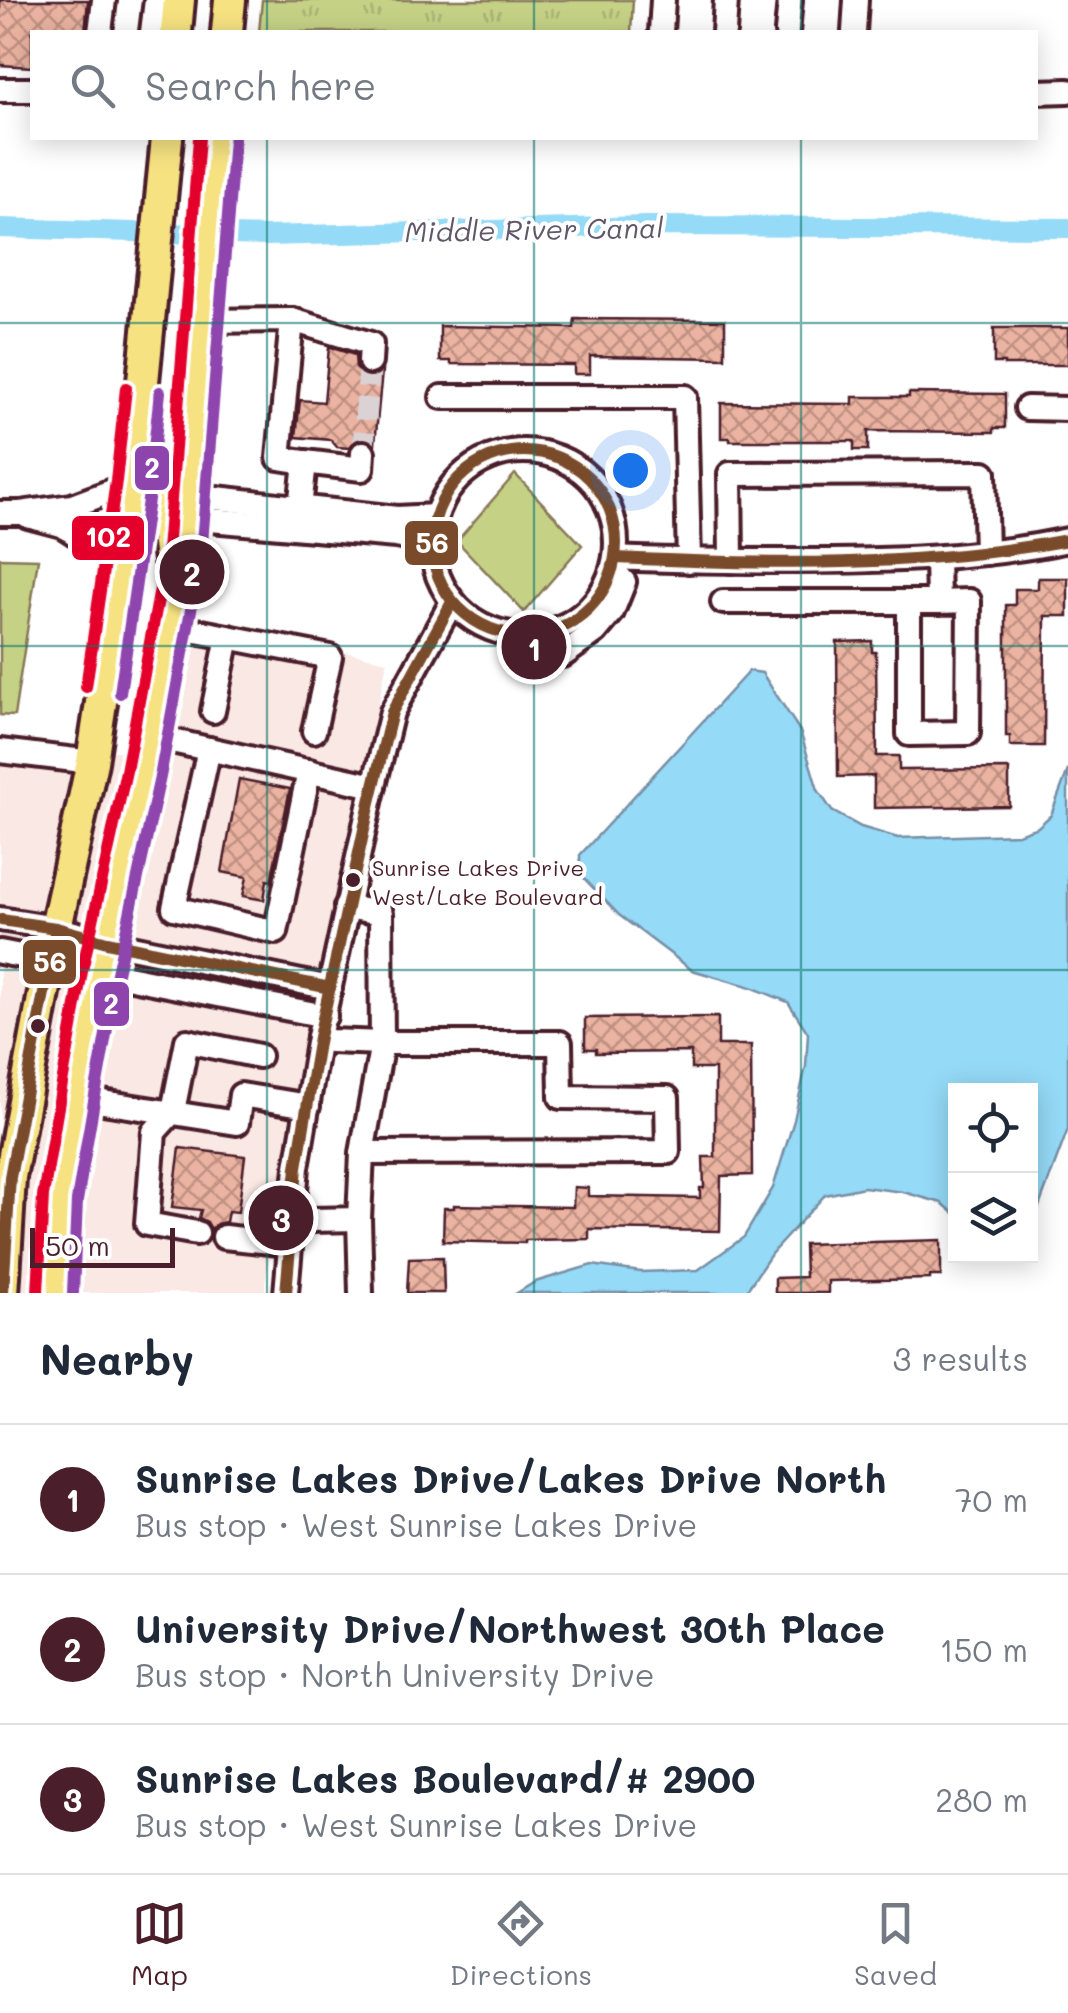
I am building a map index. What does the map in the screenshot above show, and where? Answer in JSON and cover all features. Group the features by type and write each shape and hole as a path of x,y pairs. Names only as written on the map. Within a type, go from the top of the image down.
{"main road":[{"path":"176,30 179,0"},
{"path":"3,1293 10,1177 49,960 92,762 122,564 167,140"},
{"path":"63,1292 60,1199 184,552 217,140"},
{"path":"133,483 158,493 164,507 172,615"},
{"path":"8,1204 24,1264 22,1293"}],"street":[{"path":"100,30 104,0"},
{"path":"152,30 156,0"},
{"path":"661,30 663,0"},
{"path":"724,30 726,0"},
{"path":"787,30 790,0"},
{"path":"854,30 856,0"},
{"path":"0,90 30,90"},
{"path":"1038,92 1068,92"},
{"path":"202,321 292,320 370,344 370,362"},
{"path":"292,320 279,458 362,469 363,453"},
{"path":"442,396 685,396 689,560"},
{"path":"1028,408 1068,409"},
{"path":"511,452 545,453 586,474 601,492 612,512 616,535 614,563 607,584 592,607 570,624 544,634 519,636 494,631 471,620 452,602 437,575 431,544 435,516 444,495 478,463 511,452"},
{"path":"300,508 305,462"},
{"path":"731,560 730,474 984,472 986,553"},
{"path":"10,513 72,506 133,483"},
{"path":"188,506 300,508 397,518 435,516"},
{"path":"188,506 431,544"},
{"path":"10,513 62,526 122,564"},
{"path":"614,563 904,560 1016,550 1068,540"},
{"path":"937,558 938,602"},
{"path":"723,602 969,601 968,733 909,734 909,602"},
{"path":"286,1293 308,1106 374,786 392,712 452,602"},
{"path":"172,615 228,637 330,657 314,731"},
{"path":"213,711 228,637"},
{"path":"150,736 374,786"},
{"path":"209,749 174,908 276,932 309,771"},
{"path":"0,751 92,762"},
{"path":"346,907 382,913 382,1042 362,1154 361,1293"},
{"path":"0,920 56,928 104,956 322,1027 330,1041 560,1043 561,1097 667,1098 668,1152 362,1154"},
{"path":"0,952 49,960 104,956 330,988"},
{"path":"197,1233 147,1224 154,1132 172,1111 188,1041 259,1056"},
{"path":"77,1098 237,1122 241,1095 308,1106"},
{"path":"292,1217 359,1220"},
{"path":"224,1237 289,1244"}],"shaded area":[{"path":"201,621 387,661 265,1293 0,1293 0,741 173,756"}],"green space":[{"path":"262,0 633,0 631,30 259,30"},
{"path":"515,474 582,545 524,612 457,541"},
{"path":"0,558 38,559 14,716 0,715"}],"water":[{"path":"749,671 762,673 800,731 818,790 832,811 861,827 898,838 1018,834 1038,827 1051,815 1068,770 1068,1129 1038,1209 1038,1083 948,1083 948,1208 903,1192 864,1187 825,1195 771,1254 745,1293 517,1293 535,1282 592,1265 641,1272 698,1270 744,1237 773,1188 806,1066 808,1033 788,1002 692,970 619,915 580,874 580,855"}],"building":[{"path":"0,0 88,0 85,30 30,30 30,67 0,65"},
{"path":"575,319 725,320 725,358 590,356 590,374 574,374 574,365 440,361 440,326 574,328"},
{"path":"994,328 1068,328 1068,365 994,363"},
{"path":"329,347 355,355 356,368 363,375 370,377 382,371 375,444 363,438 349,448 337,447 331,440 296,437 300,400 324,402"},
{"path":"909,393 1005,394 1005,428 994,428 994,432 868,431 868,450 854,450 854,441 721,438 721,403 853,404 853,397 909,397"},
{"path":"1038,578 1068,578 1068,616 1045,616 1044,746 1010,746 1010,736 1006,736 1006,605 1015,605 1015,589 1038,589"},
{"path":"872,641 872,652 876,652 877,756 899,756 899,770 1009,769 1009,806 874,808 874,776 838,777 837,642"},
{"path":"239,779 290,789 264,900 243,896 247,877 222,872"},
{"path":"718,1017 718,1045 751,1045 752,1175 721,1176 720,1231 589,1229 589,1239 525,1243 443,1241 444,1208 454,1205 573,1207 574,1187 588,1188 588,1196 700,1198 700,1188 704,1188 703,1157 715,1157 715,1069 691,1069 691,1052 596,1053 596,1049 585,1049 585,1018"},
{"path":"180,1148 245,1156 238,1212 228,1211 226,1222 211,1229 199,1218 201,1210 172,1207"},
{"path":"941,1240 941,1276 828,1281 828,1293 775,1293 775,1278 805,1277 804,1244"},
{"path":"443,1257 444,1293 407,1293 409,1258"}],"waterway":[{"name":"Middle River Canal","path":"0,228 266,236 647,226 1068,228"}],"tunnel":[{"path":"363,453 370,362"}],"transit line":[{"name":"102","path":"38,1292 43,1196 60,1095 167,551 199,140"},
{"name":"2","path":"73,1293 77,1201 94,1101 201,556 234,140"},
{"name":"102","path":"86,687 126,388"},
{"name":"2","path":"120,693 160,392"},
{"name":"56","path":"524,451 559,458 589,478 609,508 616,543 609,578 589,608 559,628 524,635 489,628 459,608 439,578 432,543 439,508 459,478 489,458 524,451"},
{"name":"56","path":"616,558 729,562 899,560 1068,540"},
{"name":"56","path":"286,1293 297,1167 319,1037 370,802 392,712 452,602"},
{"name":"56","path":"1,920 56,928 330,988"},
{"name":"56","path":"3,1293 10,1177 56,928"}],"place":[{"name":"University Drive/Northwest 30th Place","path":"192,572"},
{"name":"Sunrise Lakes Drive/Lakes Drive North","path":"534,647"},
{"name":"Sunrise Lakes Drive West/Lake Boulevard","path":"353,880"},
{"name":"Sunrise Lakes Boulevard/# 2900","path":"281,1218"}]}
